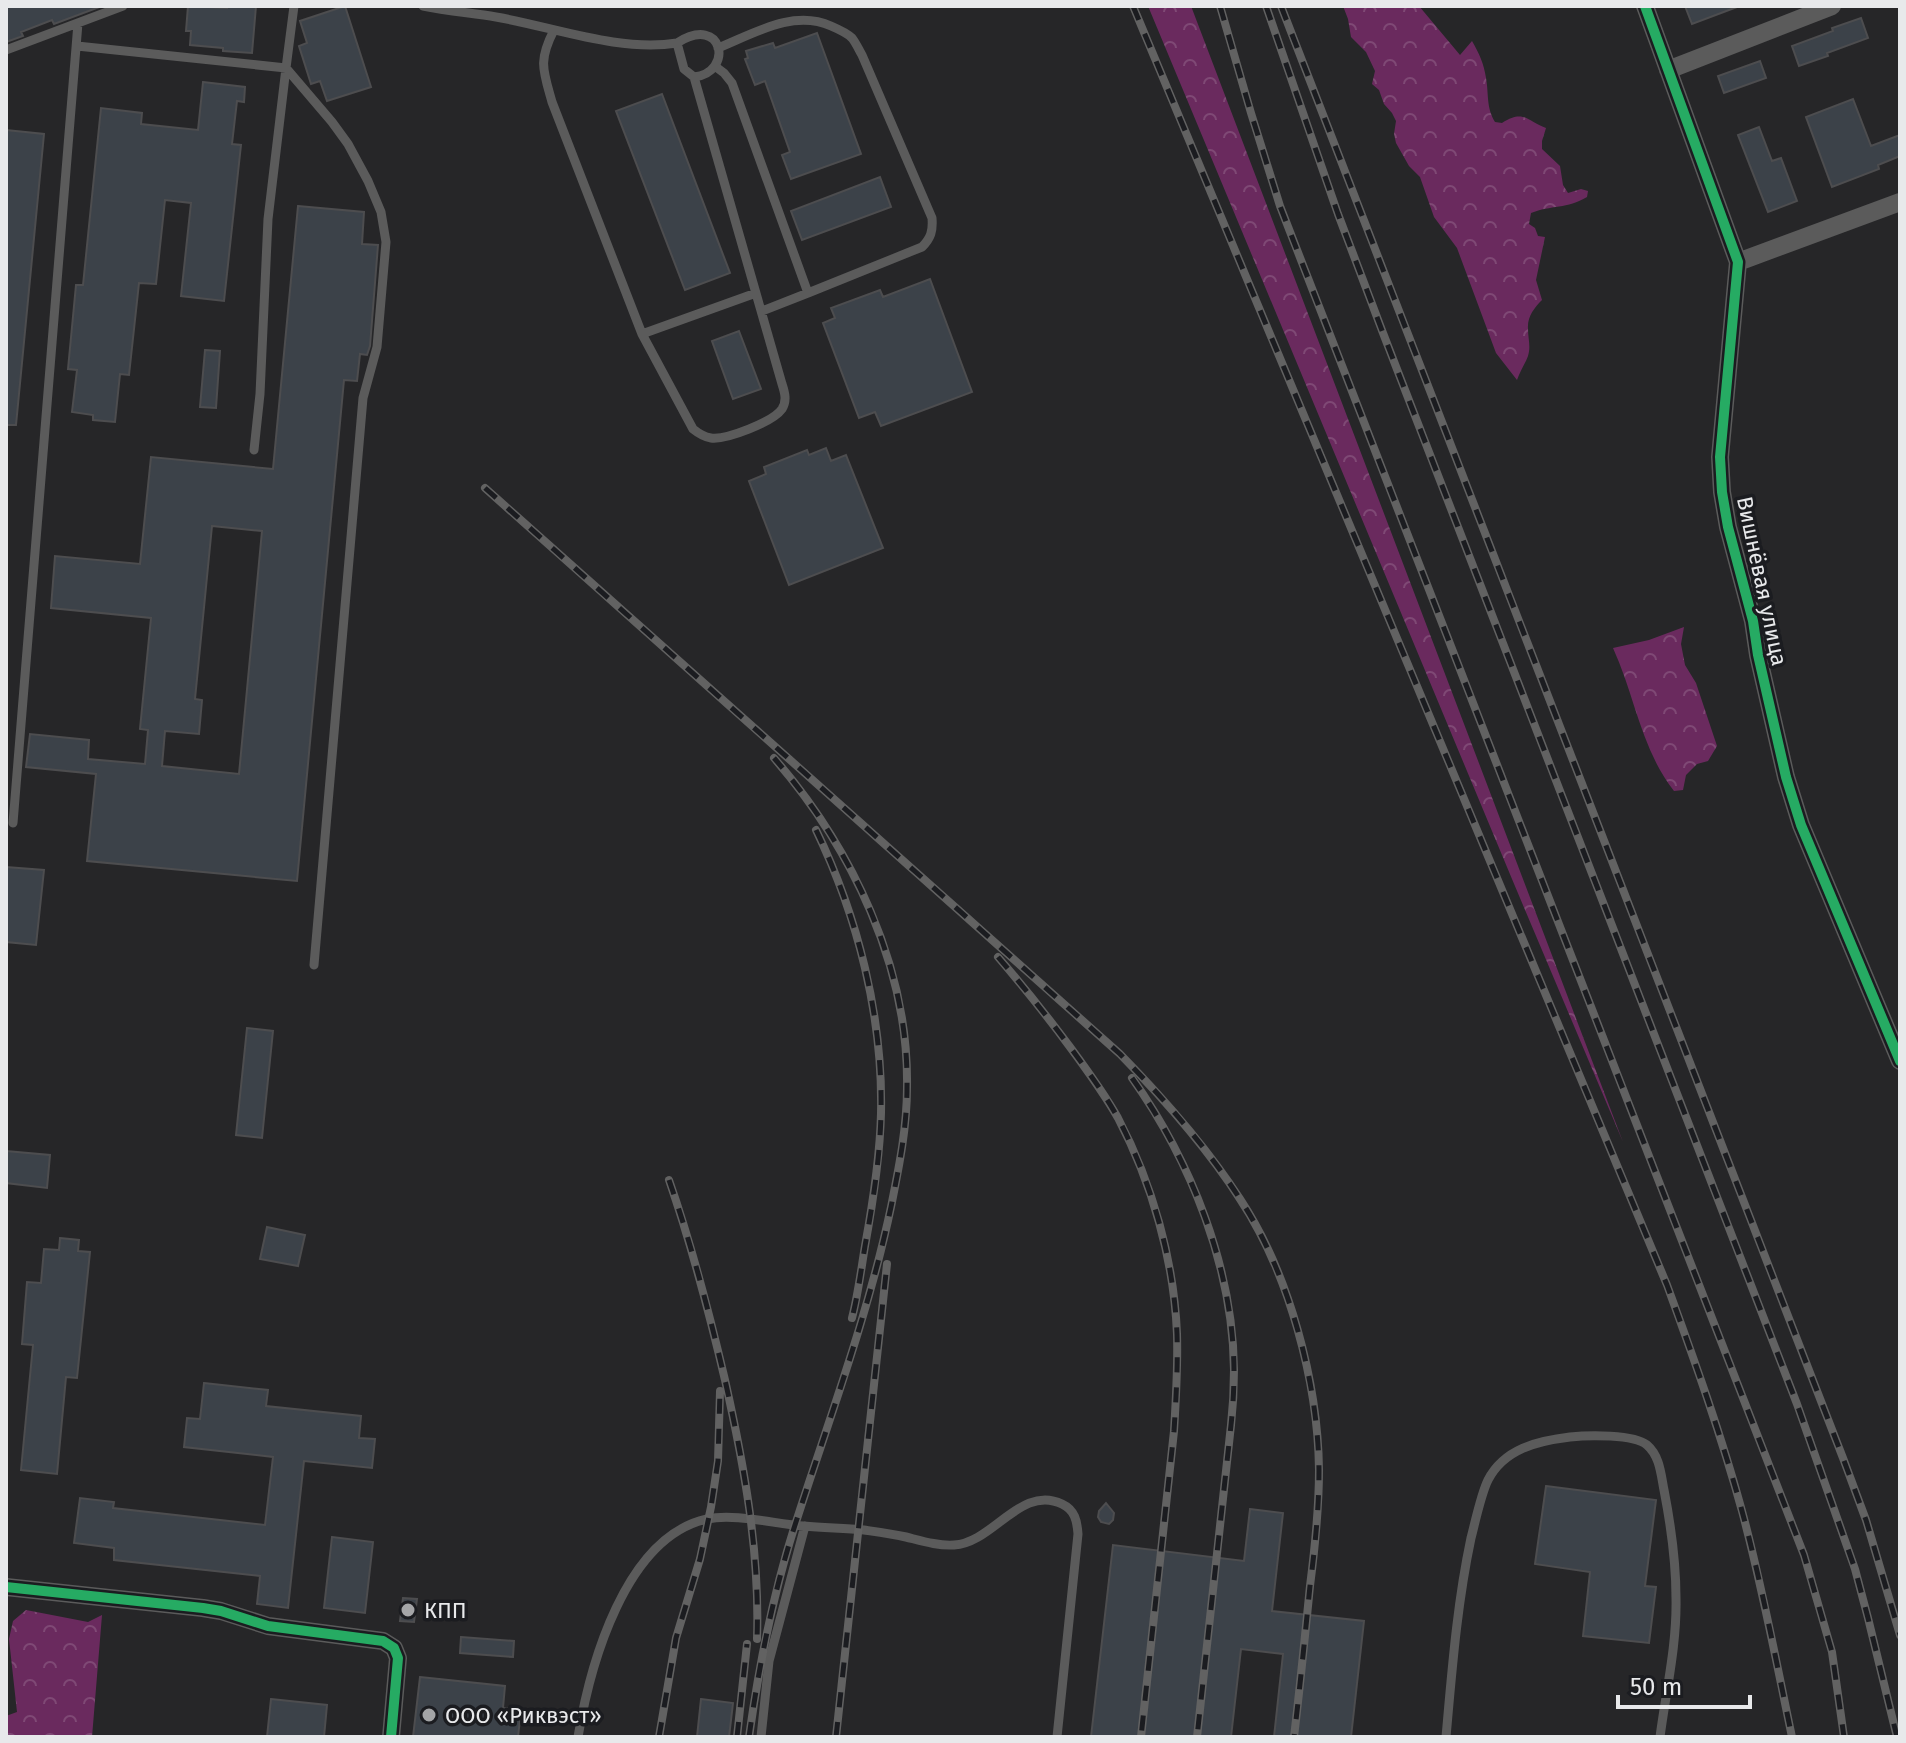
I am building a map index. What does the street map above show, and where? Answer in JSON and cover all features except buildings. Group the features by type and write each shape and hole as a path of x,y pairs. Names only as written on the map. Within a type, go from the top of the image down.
{"street":[{"name":"Вишнёвая улица","path":"1645,6 1738,262 1720,457 1722,492 1786,777 1801,825 1900,1061"},
{"path":"1668,70 1832,6"},
{"path":"1738,262 1900,202"},
{"path":"6,1587 203,1608 268,1626 383,1641 394,1648 398,1663 391,1737"}],"lane":[{"path":"6,50 123,6"},
{"path":"254,450 261,378 268,219 294,6"},
{"path":"423,6 631,44 660,45 677,43 692,35 709,35 718,48 716,67 710,73 694,77"},
{"path":"718,48 775,25 804,19 822,22 853,39 932,218 933,229 922,247 762,311"},
{"path":"13,823 78,23"},
{"path":"554,30 543,56 552,102 642,334 693,429 711,438 726,437 771,419 784,406 785,397 694,77 684,69 677,43"},
{"path":"77,46 286,68 332,122 359,164 381,212 386,242 377,347 363,398 314,965"},
{"path":"716,67 732,83 808,293"},
{"path":"642,334 756,293"},
{"path":"1446,1737 1457,1614 1486,1484 1513,1452 1528,1445 1574,1437 1639,1441 1650,1447 1658,1461 1674,1545 1676,1601 1660,1737"},
{"path":"578,1737 587,1690 629,1584 656,1547 681,1529 709,1518 751,1519 859,1529 954,1545 981,1536 1028,1503 1049,1500 1067,1506 1074,1513 1078,1534 1057,1737"},
{"path":"761,1737 769,1661 805,1526"}],"green space":[{"path":"1148,6 1191,6 1623,1142 1512,879"},
{"path":"1343,6 1419,6 1460,55 1472,41 1484,68 1489,106 1495,122 1521,117 1546,128 1542,149 1560,166 1563,185 1568,193 1581,189 1588,191 1587,197 1580,201 1531,213 1529,224 1538,236 1545,237 1536,280 1542,300 1529,321 1529,352 1517,380 1496,353 1457,248 1434,217 1420,177 1409,166 1396,143 1396,121 1379,90 1372,84 1375,71 1366,52 1351,37"},
{"path":"1684,627 1681,644 1685,665 1696,683 1717,746 1708,761 1697,764 1686,775 1683,790 1674,791 1646,740 1613,648 1649,640"},
{"path":"26,1610 88,1622 102,1615 92,1737 6,1737 6,1716 17,1712 9,1639 13,1621"}],"railway":[{"path":"1133,6 1667,1285 1716,1425 1742,1511 1792,1737"},
{"path":"1220,6 1280,206 1804,1555 1832,1652 1844,1737"},
{"path":"1266,6 1383,333 1797,1404 1855,1569 1897,1737"},
{"path":"1281,6 1843,1458 1866,1520 1900,1635"},
{"path":"485,488 1120,1054 1184,1124 1240,1199 1273,1260 1298,1329 1317,1436 1316,1528 1294,1737"},
{"path":"749,1737 762,1656 780,1577 882,1248 900,1162 907,1102 905,1042 898,998 870,911 828,830 774,758"},
{"path":"816,830 856,932 872,1004 881,1077 878,1163 852,1318"},
{"path":"998,957 1070,1047 1118,1118 1151,1195 1166,1250 1175,1306 1177,1382 1141,1737"},
{"path":"1132,1078 1173,1144 1205,1216 1217,1254 1232,1331 1232,1411 1197,1737"},
{"path":"669,1180 706,1304 738,1444 753,1541 757,1639"},
{"path":"836,1737 887,1264"},
{"path":"659,1737 676,1638 700,1559 711,1507 718,1461 720,1391"},
{"path":"737,1737 747,1644"}],"cycle path":[{"path":"1645,6 1738,262 1720,457 1722,492 1786,777 1801,825 1900,1061"},
{"path":"6,1587 203,1608 268,1626 383,1641 394,1648 398,1658 391,1737"}],"place":[{"name":"КПП","path":"408,1610"},
{"name":"ООО «Риквэст»","path":"429,1715"}]}
